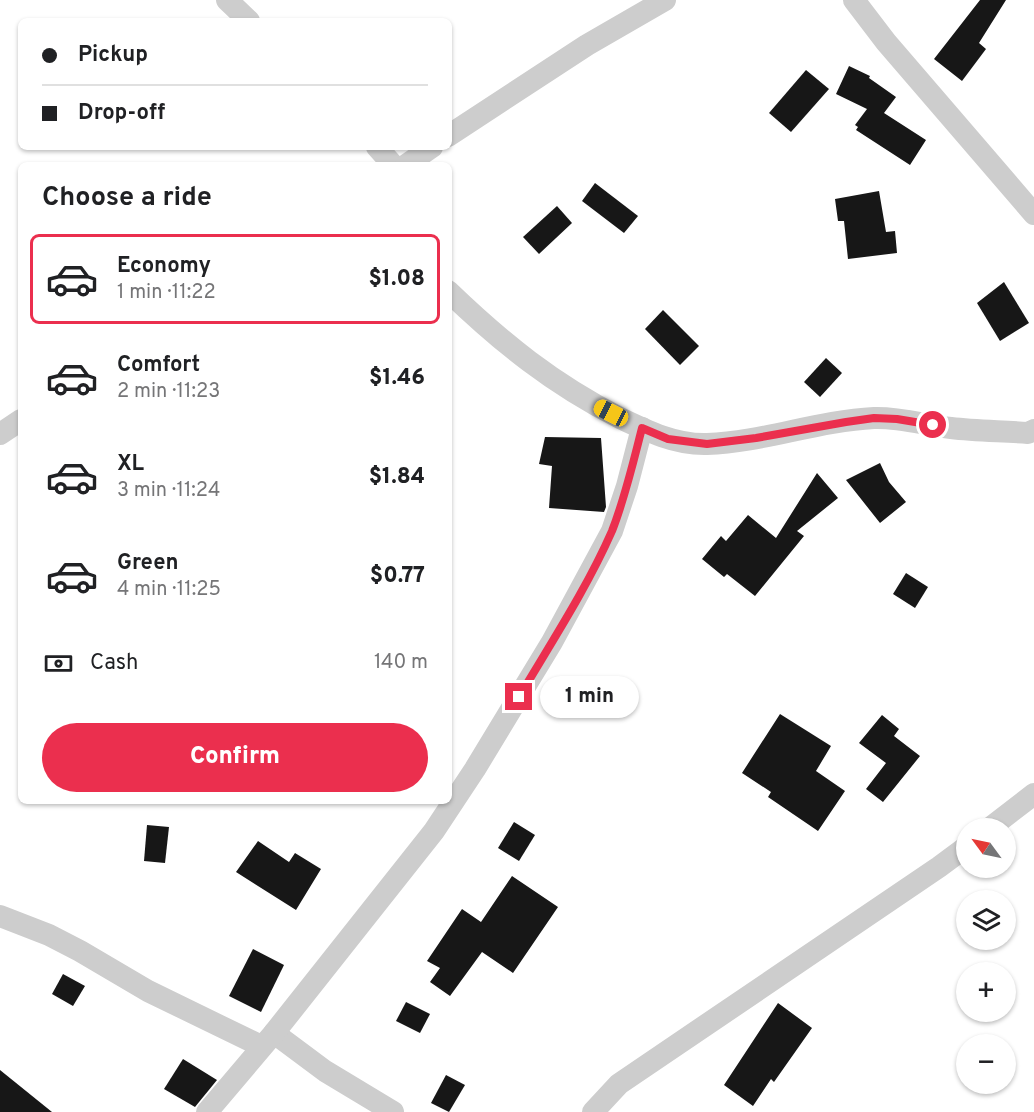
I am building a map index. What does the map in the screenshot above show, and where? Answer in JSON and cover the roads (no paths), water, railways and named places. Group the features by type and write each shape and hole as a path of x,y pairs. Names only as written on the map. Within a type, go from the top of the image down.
{"street":[{"path":"227,0 246,18"},
{"path":"452,133 587,45 665,0"},
{"path":"854,0 885,42 1034,214"},
{"path":"380,150 390,162"},
{"path":"410,162 428,150"},
{"path":"452,295 501,341 539,370 595,405 668,439 707,444 874,418 897,419 950,428 1028,433 1034,430"},
{"path":"0,434 18,422"},
{"path":"452,803 552,642 612,531 627,486 642,428"},
{"path":"1003,818 1034,794"},
{"path":"207,1112 434,831 452,804"},
{"path":"593,1112 619,1084 956,854"},
{"path":"0,916 49,935 148,992 267,1039 393,1112"}]}
